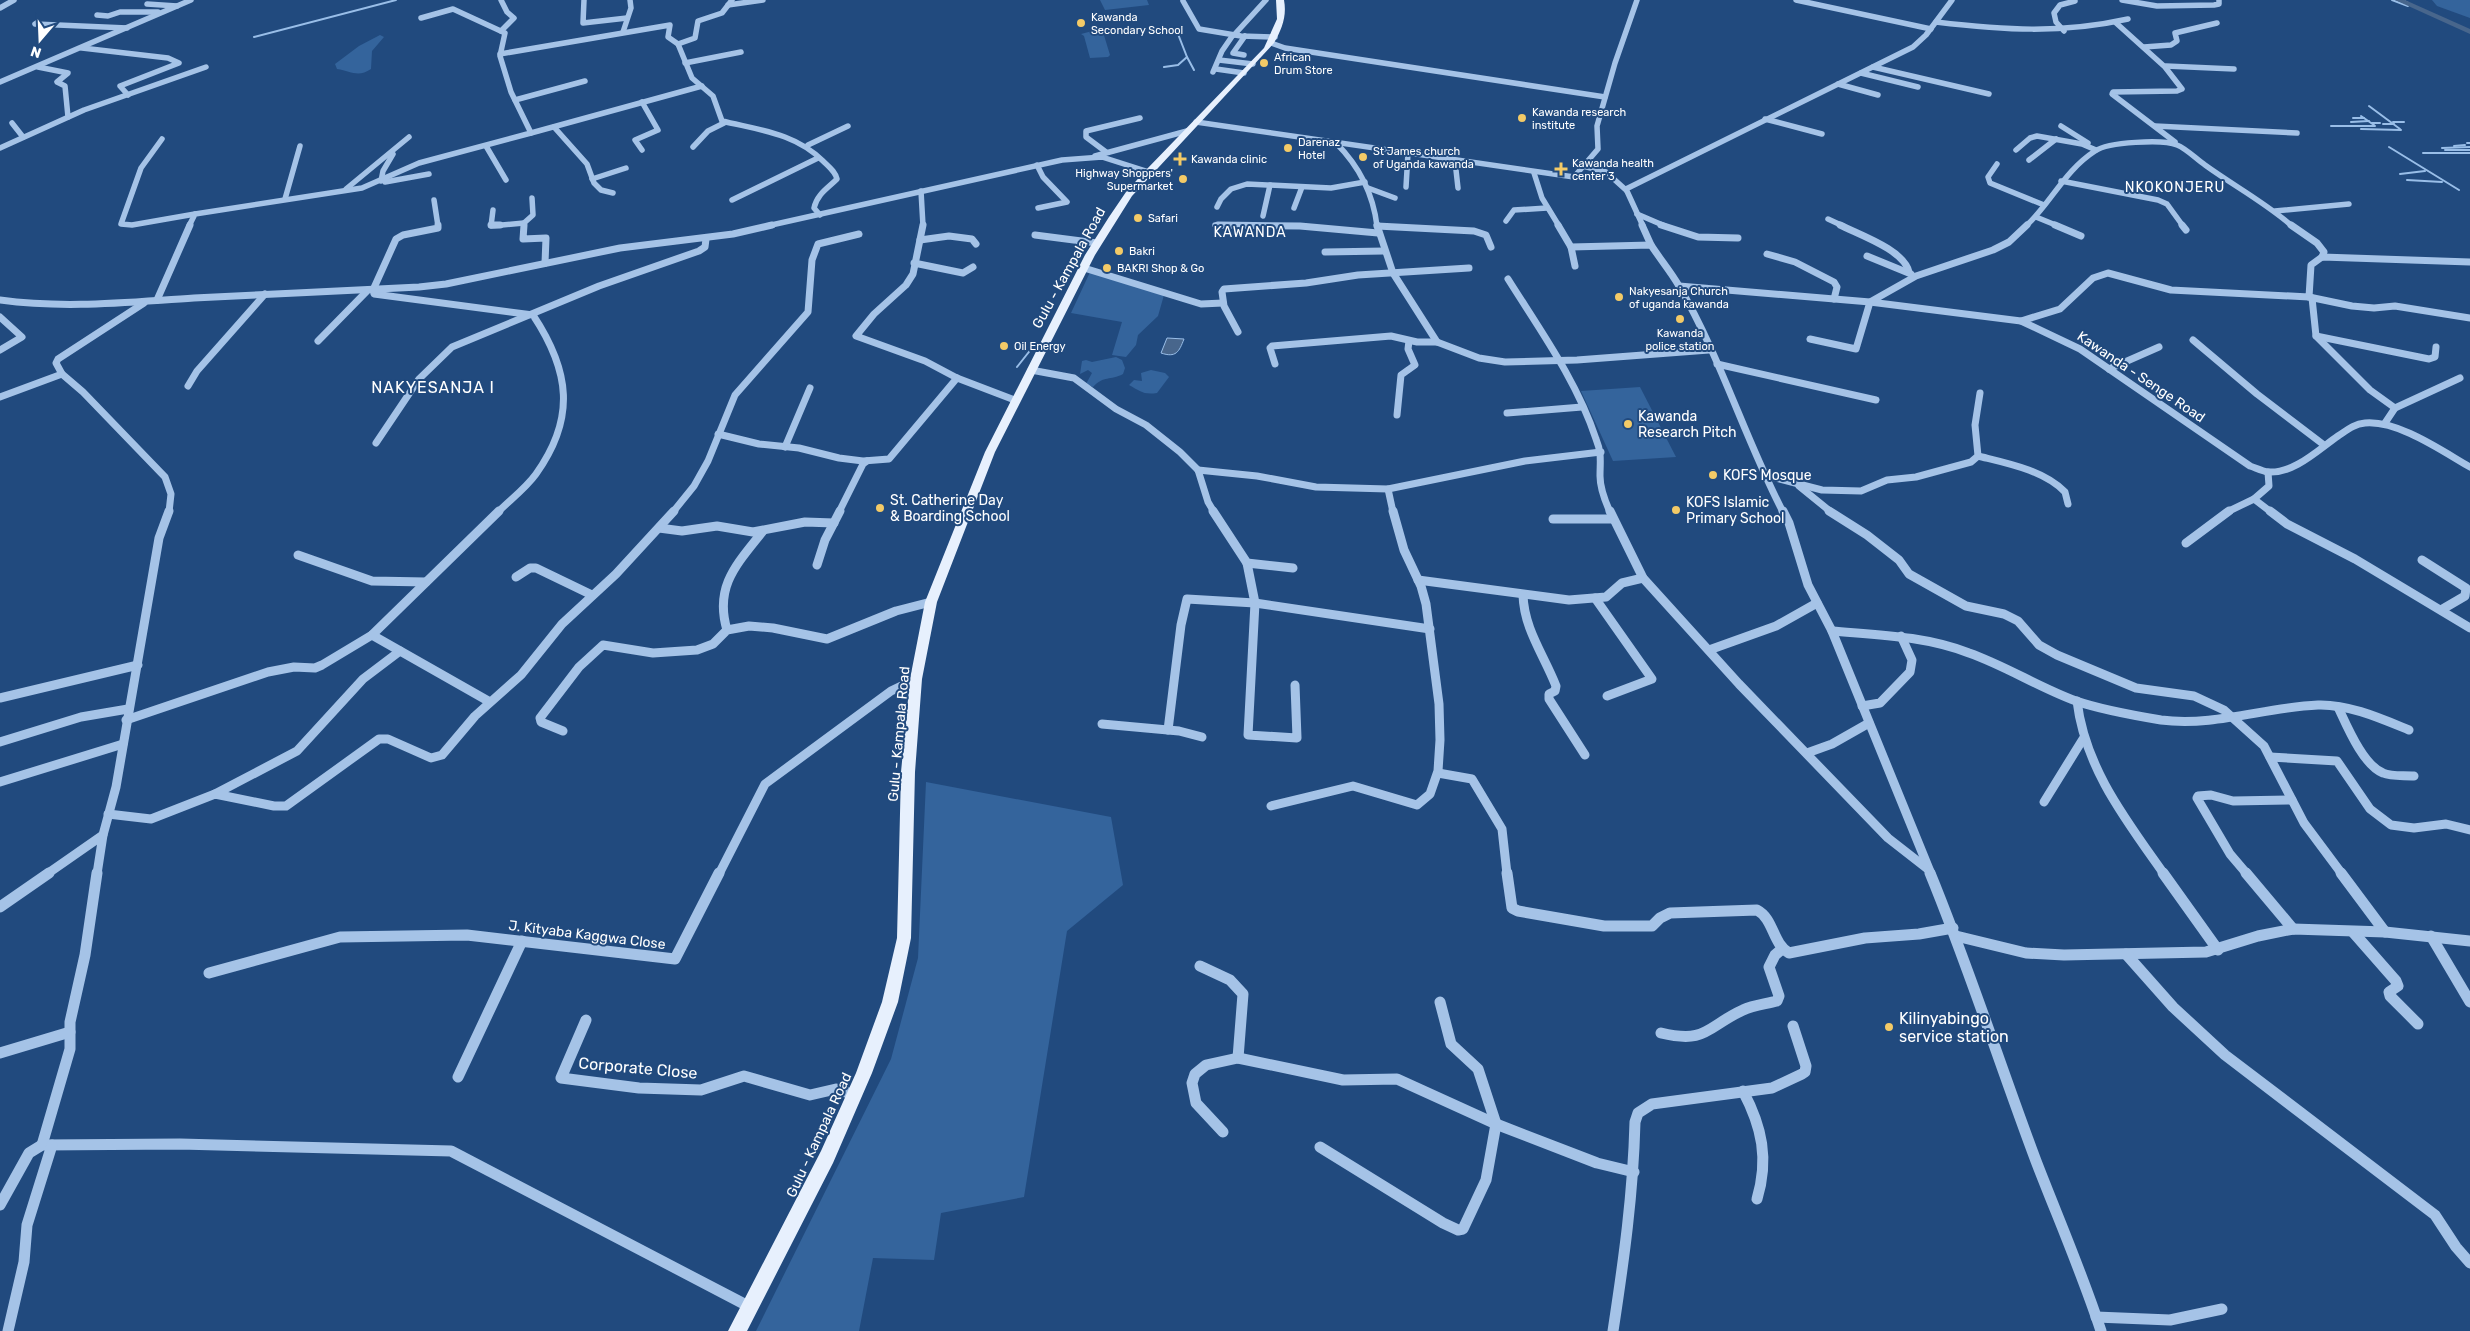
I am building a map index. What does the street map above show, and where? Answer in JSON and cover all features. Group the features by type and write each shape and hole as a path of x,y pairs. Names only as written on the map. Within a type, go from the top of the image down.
{"main road":[{"name":"Gulu - Kampala Road","path":"737,1331 790,1231 853,1100 890,1002 904,938 908,772 916,679 932,602 990,452 1097,243 1129,194 1247,64 1271,43 1282,16 1280,0"}],"street":[{"path":"0,8 14,0"},
{"path":"0,82 190,0"},
{"path":"501,0 507,12 514,18 502,31"},
{"path":"584,0 584,24 627,18"},
{"path":"623,32 627,18 632,10 630,0"},
{"path":"678,44 694,39 698,21 720,15 732,0"},
{"path":"728,5 764,0"},
{"path":"1247,64 1214,71 1222,51 1233,35 1266,0"},
{"path":"1196,122 1572,178 1599,146 1596,132 1614,63 1637,0"},
{"path":"1796,0 1931,29"},
{"path":"1626,190 1765,119 1913,47 1931,29 1952,0"},
{"path":"2122,0 2165,6 2217,5 2218,0"},
{"path":"1183,1 1199,29 1245,36 1285,48 1605,98"},
{"path":"2064,31 2056,22 2054,13 2060,5 2074,1"},
{"path":"146,4 178,6"},
{"path":"421,18 453,9 505,34 500,54 515,100 531,133"},
{"path":"97,15 108,16 120,12 163,12"},
{"path":"1936,22 2019,31 2064,31 2128,19"},
{"path":"38,22 35,24 127,28"},
{"path":"2115,22 2125,28 2131,38 2144,46 2166,66 2182,90 2112,92 2204,165 2275,211 2322,248 2324,252 2322,257"},
{"path":"2144,46 2171,45 2177,41 2175,33 2216,23"},
{"path":"500,54 668,25 670,26 667,31 668,37 678,44 692,78 713,96 724,123"},
{"path":"1245,36 1233,53 1247,64"},
{"path":"82,48 168,58 179,63 120,86 128,95"},
{"path":"685,63 741,52"},
{"path":"1219,60 1247,64"},
{"path":"2166,66 2234,69"},
{"path":"36,67 68,73 57,82 65,86 68,117"},
{"path":"0,148 68,117 206,67"},
{"path":"1872,67 1989,94"},
{"path":"1860,73 1918,87"},
{"path":"515,100 585,81"},
{"path":"1838,84 1878,95"},
{"path":"378,182 418,163 702,86"},
{"path":"1588,94 1608,88"},
{"path":"642,102 658,130 635,140 642,150"},
{"path":"1106,152 1086,137 1086,131 1140,118"},
{"path":"1765,119 1822,134"},
{"path":"12,123 22,137"},
{"path":"693,147 708,131 724,123 796,140 808,145 818,158 838,176 814,204 814,208 820,215"},
{"path":"808,145 848,126"},
{"path":"2061,126 2094,148"},
{"path":"2155,126 2297,133"},
{"path":"554,127 587,164 592,179 601,190 612,193"},
{"path":"0,300 36,305 84,306 157,300 370,290 446,284 620,248 706,239 820,215 1036,165 1095,156 1187,131"},
{"path":"2016,150 2033,136 2094,148 2162,141 2178,144"},
{"path":"344,191 409,137 390,158 378,182"},
{"path":"2162,141 2169,137"},
{"path":"162,139 147,156 140,170 120,224 132,224 344,191 378,182 430,174"},
{"path":"2029,160 2056,139"},
{"path":"1336,142 1352,158 1367,185 1375,208 1384,251 1393,273 1437,342"},
{"path":"285,199 300,146"},
{"path":"486,146 506,180"},
{"path":"1810,339 1856,349 1870,302 1916,276 2001,247 2020,233 2036,217 2061,181 2094,148"},
{"path":"1406,187 1408,153"},
{"path":"1095,156 1118,161 1149,172"},
{"path":"732,200 818,158"},
{"path":"1458,161 1456,170 1458,188"},
{"path":"1998,164 1988,177 1990,183 2044,206"},
{"path":"1036,165 1043,178 1067,202 1038,208"},
{"path":"1583,166 1606,172 1626,190 1651,245 1679,286 1717,364 1764,475 1789,523 1808,586 1832,631 1955,932 2036,1160 2078,1262 2101,1331"},
{"path":"592,179 626,168"},
{"path":"1534,173 1547,208 1570,247 1575,266"},
{"path":"2061,181 2158,200 2167,204 2186,230"},
{"path":"1217,207 1225,194 1237,186 1251,183 1338,188 1367,185 1395,198"},
{"path":"1263,216 1270,185"},
{"path":"1294,208 1302,187"},
{"path":"921,191 923,212 913,274 906,285 874,314 856,336 924,361 957,378 1012,399 1014,402"},
{"path":"493,210 491,226 524,223 533,215 532,198"},
{"path":"318,341 370,290 393,244 399,237 438,228 434,200"},
{"path":"2275,211 2349,204"},
{"path":"1506,222 1514,210 1547,208"},
{"path":"157,300 195,214"},
{"path":"1637,214 1667,228 1692,236 1717,241 1738,238"},
{"path":"2036,217 2081,236"},
{"path":"1828,219 1893,252 1907,264 1909,272"},
{"path":"524,223 524,240 546,238 545,263"},
{"path":"1215,225 1474,231 1486,235 1491,247"},
{"path":"215,794 274,806 286,806 370,744 383,738 434,758 442,755 490,702 521,675 562,624 613,577 659,528 699,478 735,395 808,312 812,260 818,244 859,234"},
{"path":"1035,235 1097,243"},
{"path":"920,240 956,236 972,239 976,244"},
{"path":"376,443 407,397 442,354 452,347 599,286 699,251 705,247 706,239"},
{"path":"1570,247 1651,245"},
{"path":"1325,252 1384,251"},
{"path":"1768,254 1795,262 1834,282 1837,287 1834,299"},
{"path":"1867,256 1916,276"},
{"path":"2396,408 2370,390 2316,336 2311,298 2311,264 2314,260 2322,257 2470,262"},
{"path":"914,263 959,273 967,273 973,267"},
{"path":"1084,268 1201,304 1223,303"},
{"path":"1238,332 1223,303 1222,292 1228,288 1469,268"},
{"path":"2021,321 2060,308 2074,298 2093,278 2108,273 2171,290 2311,298 2370,308 2402,307 2450,317 2470,318"},
{"path":"1508,279 1530,312 1557,361 1567,374 1582,407 1601,452 1602,492 1613,519 1643,578 1888,838 1929,870"},
{"name":"Kawanda - Senge Road","path":"1679,286 1870,302 1973,313 2021,321 2080,349 2250,466 2268,472"},
{"path":"126,720 268,672 294,667 319,666 372,635 528,482 558,437 564,400 564,382 546,335 533,315 378,296 370,290"},
{"path":"188,386 197,371 238,327 265,294"},
{"path":"8,1331 24,1262 27,1225 68,1058 70,1022 86,955 103,835 138,665 159,538 172,507 172,492 165,477 83,392 62,374 56,365 58,359 146,301"},
{"path":"0,317 22,337 0,350"},
{"path":"1275,364 1270,348 1272,346 1391,336 1409,341 1437,342 1464,353 1493,361 1577,360 1709,350"},
{"path":"2316,336 2429,359 2435,357 2436,347"},
{"path":"2193,340 2257,394 2324,445"},
{"path":"1396,415 1401,375 1415,365 1408,349 1409,341"},
{"path":"2109,369 2159,347"},
{"path":"1567,374 1577,360"},
{"path":"1717,364 1876,400"},
{"path":"1031,370 1063,375 1078,381 1116,409 1156,433 1198,470 1208,502 1231,542 1248,563 1255,604 1248,735 1297,738 1295,685"},
{"path":"0,397 62,374"},
{"path":"718,434 759,444 867,461 891,458 957,378"},
{"path":"2385,424 2389,414 2396,408 2460,378"},
{"path":"786,447 810,388"},
{"path":"1978,456 1975,439 1980,392"},
{"path":"1507,412 1582,407"},
{"path":"2186,543 2208,524 2229,510 2254,499 2269,486 2268,472 2284,470 2296,465 2360,422 2385,424 2470,466"},
{"path":"1198,470 1257,476 1316,486 1388,489 1525,461 1601,452"},
{"path":"1764,475 1799,486 1837,491 1861,491 1887,480 1916,477 1971,462 1978,456"},
{"path":"1978,456 2015,466 2057,485 2066,492 2068,504"},
{"path":"817,565 834,522 863,464 867,461"},
{"path":"1799,486 1831,513 1867,535 1899,560 1910,574 1966,606 2004,614 2018,621 2038,645 2072,663 2136,688 2202,698 2234,718 2252,732 2270,757 2297,812 2386,932"},
{"path":"1270,806 1353,786 1410,804 1421,804 1430,793 1438,773 1441,760 1442,731 1436,665 1430,628 1418,580 1412,570 1395,519 1388,489"},
{"path":"2254,499 2287,524 2346,554 2470,628"},
{"path":"1553,519 1613,519"},
{"path":"659,528 682,531 717,526 746,532 763,531 805,522 834,522"},
{"path":"727,630 723,619 722,607 728,580 763,531"},
{"path":"298,555 319,560 372,581 426,582"},
{"path":"2422,560 2466,588 2465,596 2441,610"},
{"path":"1248,563 1293,568"},
{"path":"516,577 530,568 536,568 592,595"},
{"path":"1418,580 1561,600 1608,596 1622,583 1643,578"},
{"path":"1523,596 1525,620 1546,660 1556,686 1555,690 1549,694 1549,699 1585,755"},
{"path":"1596,598 1652,679 1607,696"},
{"path":"1168,730 1186,599 1255,604 1379,623 1430,628"},
{"path":"563,731 546,725 541,722 540,718 579,667 598,649 607,644 653,653 697,650 713,644 727,630 758,626 827,638 914,605 932,602"},
{"path":"1709,650 1776,626 1817,603"},
{"path":"1832,631 1901,636 1935,642 1970,653 2077,701 2162,720 2214,721 2263,711 2304,706 2338,707 2380,718 2410,730"},
{"path":"372,635 490,702"},
{"path":"1862,706 1880,703 1910,672 1912,660 1901,636"},
{"path":"108,814 151,819 163,816 215,794 297,751 356,686 400,650"},
{"path":"0,698 138,665"},
{"name":"J. Kityaba Kaggwa Close","path":"209,973 340,937 467,935 675,959 762,788 772,777 878,700 898,687 916,679"},
{"path":"2077,701 2077,715 2083,739 2093,762 2126,819 2218,950"},
{"path":"2338,707 2349,731 2376,769 2386,775 2414,776"},
{"path":"0,742 81,717 128,709"},
{"path":"1806,753 1835,744 1869,722"},
{"path":"1102,724 1168,730 1202,737"},
{"path":"2044,802 2083,739"},
{"path":"0,782 123,744"},
{"path":"2270,757 2337,761 2370,809 2391,825 2414,828 2446,824 2470,830"},
{"path":"1438,773 1472,779 1502,829 1510,903 1514,910 1604,926 1625,928 1652,926 1660,918 1670,914 1757,910 1765,914 1782,949 1789,953 1865,938 1955,932 2026,953 2126,954 2218,950 2258,936 2293,929 2386,932 2470,941"},
{"path":"2292,800 2233,801 2211,795 2198,796 2197,798 2230,854 2293,929"},
{"path":"0,907 103,835"},
{"path":"2353,932 2396,981 2398,986 2389,992 2390,996 2418,1024"},
{"path":"2431,936 2470,1002"},
{"path":"458,1077 494,1006 522,941"},
{"path":"1662,1034 1682,1038 1696,1038 1744,1010 1777,1001 1779,996 1768,969 1771,960 1782,949"},
{"path":"2126,954 2173,1007 2225,1055 2435,1215 2456,1247 2470,1263"},
{"path":"1200,966 1219,973 1237,985 1243,994 1238,1058"},
{"path":"1320,1147 1443,1223 1460,1231 1467,1223 1486,1180 1496,1124 1478,1069 1451,1044 1440,1002"},
{"name":"Corporate Close","path":"586,1020 561,1078 639,1088 706,1090 735,1076 744,1076 810,1095 840,1089 852,1094 853,1100"},
{"path":"1613,1331 1628,1241 1634,1172 1635,1122 1642,1108 1652,1104 1772,1088 1805,1072 1806,1066 1792,1026"},
{"path":"0,1053 70,1032"},
{"path":"1223,1132 1196,1103 1192,1083 1195,1074 1206,1065 1238,1058 1343,1080 1397,1079 1496,1124 1597,1164 1634,1172"},
{"path":"1744,1092 1758,1119 1762,1132 1764,1172 1757,1200"},
{"path":"0,1205 29,1153 47,1145 180,1144 451,1151 470,1159 750,1307"},
{"path":"2096,1316 2170,1320 2222,1309"}],"shaded area":[{"path":"1100,0 1147,0 1149,5 1105,10"},
{"path":"2432,0 2470,0 2470,18 2437,6"},
{"path":"1096,30 1103,32 1110,55 1108,57 1090,58 1084,36 1081,34"},
{"path":"380,35 384,37 372,51 371,69 362,73 354,73 337,69 335,64 359,46"},
{"path":"1091,270 1164,295 1158,316 1138,335 1136,345 1126,357 1112,355 1122,322 1071,313"},
{"path":"1167,338 1184,339 1176,353 1170,355 1161,353"},
{"path":"1116,357 1122,360 1125,368 1123,374 1104,379 1093,387 1086,384 1092,373 1088,370 1080,374 1082,361 1092,362"},
{"path":"1151,370 1165,373 1169,377 1157,393 1145,393 1129,385 1134,380 1142,381 1141,373"},
{"name":"Kawanda Research Pitch","path":"1640,387 1676,457 1613,461 1581,391"},
{"path":"926,782 1111,817 1123,885 1067,931 1024,1197 941,1213 934,1260 873,1258 859,1331 756,1331 891,1059 918,958"}],"waterway":[{"path":"254,37 396,0"},
{"path":"2392,0 2408,6"},
{"path":"2399,0 2470,32"},
{"path":"2402,0 2408,3 2405,3"},
{"path":"1178,34 1187,57"},
{"path":"1164,67 1178,65 1187,57"},
{"path":"1187,57 1194,70"},
{"path":"2369,106 2393,124"},
{"path":"2353,118 2364,118"},
{"path":"2364,118 2368,121"},
{"path":"2351,122 2368,121"},
{"path":"2368,121 2374,125"},
{"path":"2393,122 2404,122"},
{"path":"2372,123 2380,123"},
{"path":"2383,124 2393,124"},
{"path":"2393,124 2400,129"},
{"path":"2331,126 2375,126"},
{"path":"2361,129 2401,130"},
{"path":"2456,147 2454,146 2465,145"},
{"path":"2389,147 2459,190"},
{"path":"2442,148 2470,147"},
{"path":"2445,150 2470,150"},
{"path":"2423,153 2470,153"},
{"path":"2400,174 2425,171"},
{"path":"2407,180 2442,182"},
{"path":"1017,367 1032,348"}],"place":[{"name":"Kawanda Secondary School","path":"1081,23"},
{"name":"African Drum Store","path":"1264,63"},
{"name":"Kawanda research institute","path":"1522,118"},
{"name":"Darenaz Hotel","path":"1288,148"},
{"name":"St James church of Uganda kawanda","path":"1363,157"},
{"name":"Kawanda clinic","path":"1180,159"},
{"name":"Kawanda health center 3","path":"1561,169"},
{"name":"Highway Shoppers' Supermarket","path":"1183,179"},
{"name":"Safari","path":"1138,218"},
{"name":"Bakri","path":"1119,251"},
{"name":"BAKRI Shop & Go","path":"1107,268"},
{"name":"Nakyesanja Church of uganda kawanda","path":"1619,297"},
{"name":"Kawanda police station","path":"1680,319"},
{"name":"Oil Energy","path":"1004,346"},
{"name":"Kawanda Research Pitch","path":"1628,424"},
{"name":"KOFS Mosque","path":"1713,475"},
{"name":"St. Catherine Day & Boarding School","path":"880,508"},
{"name":"KOFS Islamic Primary School","path":"1676,510"},
{"name":"Kilinyabingo service station","path":"1889,1027"}],"district":[{"name":"NKOKONJERU","path":"2175,187"},
{"name":"KAWANDA","path":"1250,232"},
{"name":"NAKYESANJA I","path":"433,387"}]}
